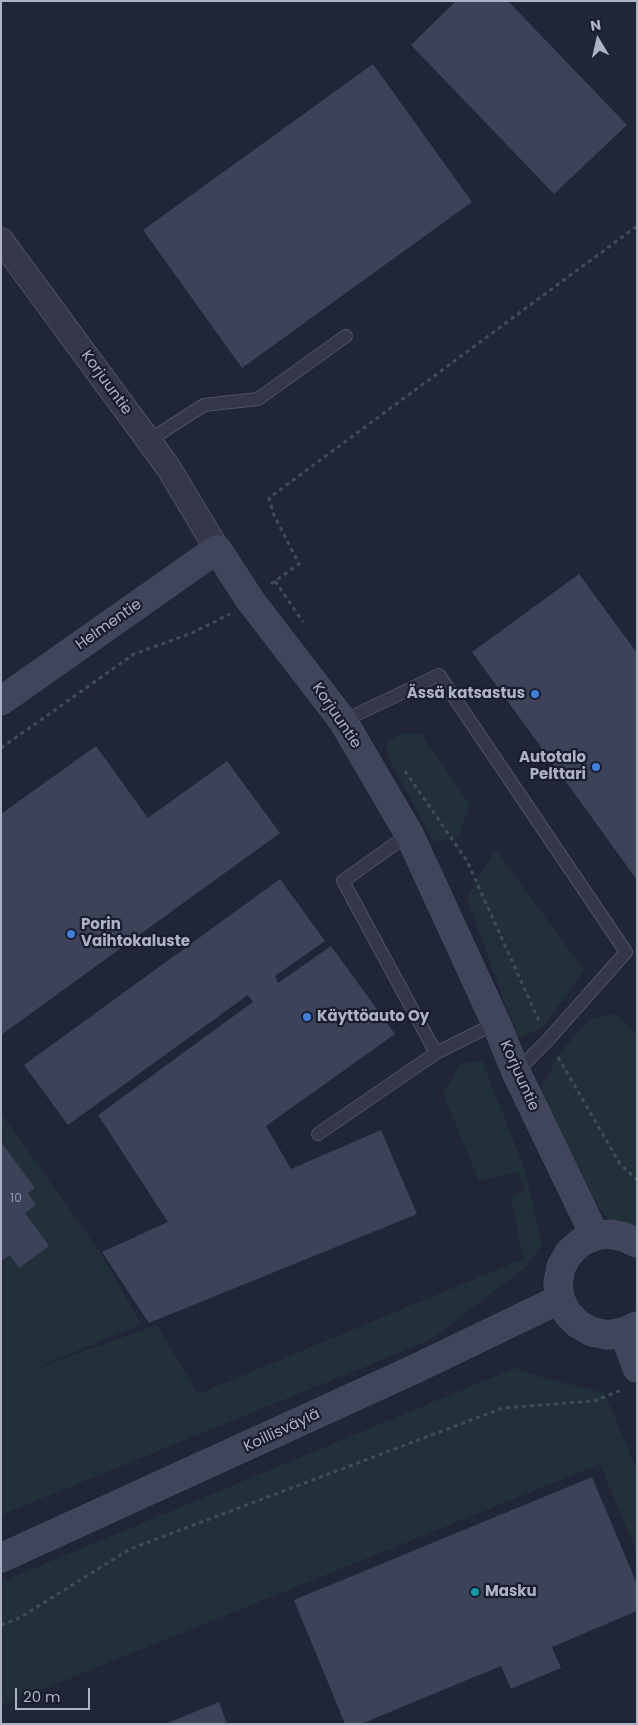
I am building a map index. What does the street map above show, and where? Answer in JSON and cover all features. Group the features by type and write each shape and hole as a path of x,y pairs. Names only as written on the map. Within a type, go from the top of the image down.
{"street":[{"name":"Korjuuntie","path":"1,240 168,468 250,600 343,721 409,834 496,1023 516,1072 595,1236"},
{"name":"Helmentie","path":"1,701 217,548"},
{"path":"632,1378 630,1329 608,1335 592,1332 578,1324 566,1313 560,1298 558,1283 565,1260 581,1242 595,1236 610,1234 624,1237 637,1243"},
{"name":"Koillisväylä","path":"1,1558 408,1372 560,1298"}],"lane":[{"path":"148,441 204,406 258,399 346,336"},
{"path":"343,721 439,675 626,952 548,1040 516,1072"},
{"path":"409,834 343,880 436,1053"},
{"path":"318,1134 436,1053 496,1023"}],"path":[{"path":"1,748 134,654 221,620 298,564 273,514 269,498 637,226"},
{"path":"275,581 308,630"},
{"path":"402,766 467,860 548,1040 620,1164 637,1180"},
{"path":"1,1625 20,1617 139,1545 503,1408 594,1401 632,1378"}],"shaded area":[{"path":"400,734 421,734 470,805 458,838 434,842 387,755 387,742"},
{"path":"496,850 584,970 543,1027 518,1038 467,899 477,879"},
{"path":"616,1014 637,1036 637,1229 620,1235 589,1194 537,1098 558,1055 590,1019"},
{"path":"482,1061 526,1173 542,1244 525,1268 430,1340 1,1515 1,1261 10,1255 19,1267 25,1213 36,1205 28,1193 35,1188 1,1142 1,1113 100,1252 141,1324 21,1374 157,1325 198,1394 523,1259 511,1197 525,1190 518,1172 479,1181 443,1094 460,1064"},
{"path":"515,1368 540,1377 604,1393 637,1469 637,1553 600,1464 1,1706 1,1582"}],"building":[{"path":"456,1 508,1 627,125 554,194 411,45"},
{"path":"373,64 472,202 242,368 143,230"},
{"name":"Autotalo Pelttari","path":"579,574 637,653 637,880 472,652"},
{"name":"Porin Vaihtokaluste","path":"96,746 148,818 227,761 280,833 1,1035 1,814"},
{"path":"280,879 325,941 275,976 278,983 331,946 395,1034 266,1126 291,1169 381,1130 417,1214 149,1323 102,1252 168,1222 98,1115 253,1002 248,995 68,1125 24,1065"},
{"path":"1,1142 35,1188 28,1193 36,1205 25,1213 49,1246 19,1268 10,1255 1,1261"},
{"name":"Masku","path":"592,1477 637,1584 637,1611 552,1647 561,1668 511,1689 501,1666 361,1724 345,1724 294,1600"},
{"path":"219,1702 227,1724 165,1724"}],"place":[{"name":"Ässä katsastus","path":"535,694"},
{"name":"Autotalo Pelttari","path":"596,767"},
{"name":"Porin Vaihtokaluste","path":"71,934"},
{"name":"Käyttöauto Oy","path":"307,1017"},
{"name":"Masku","path":"475,1592"}]}
